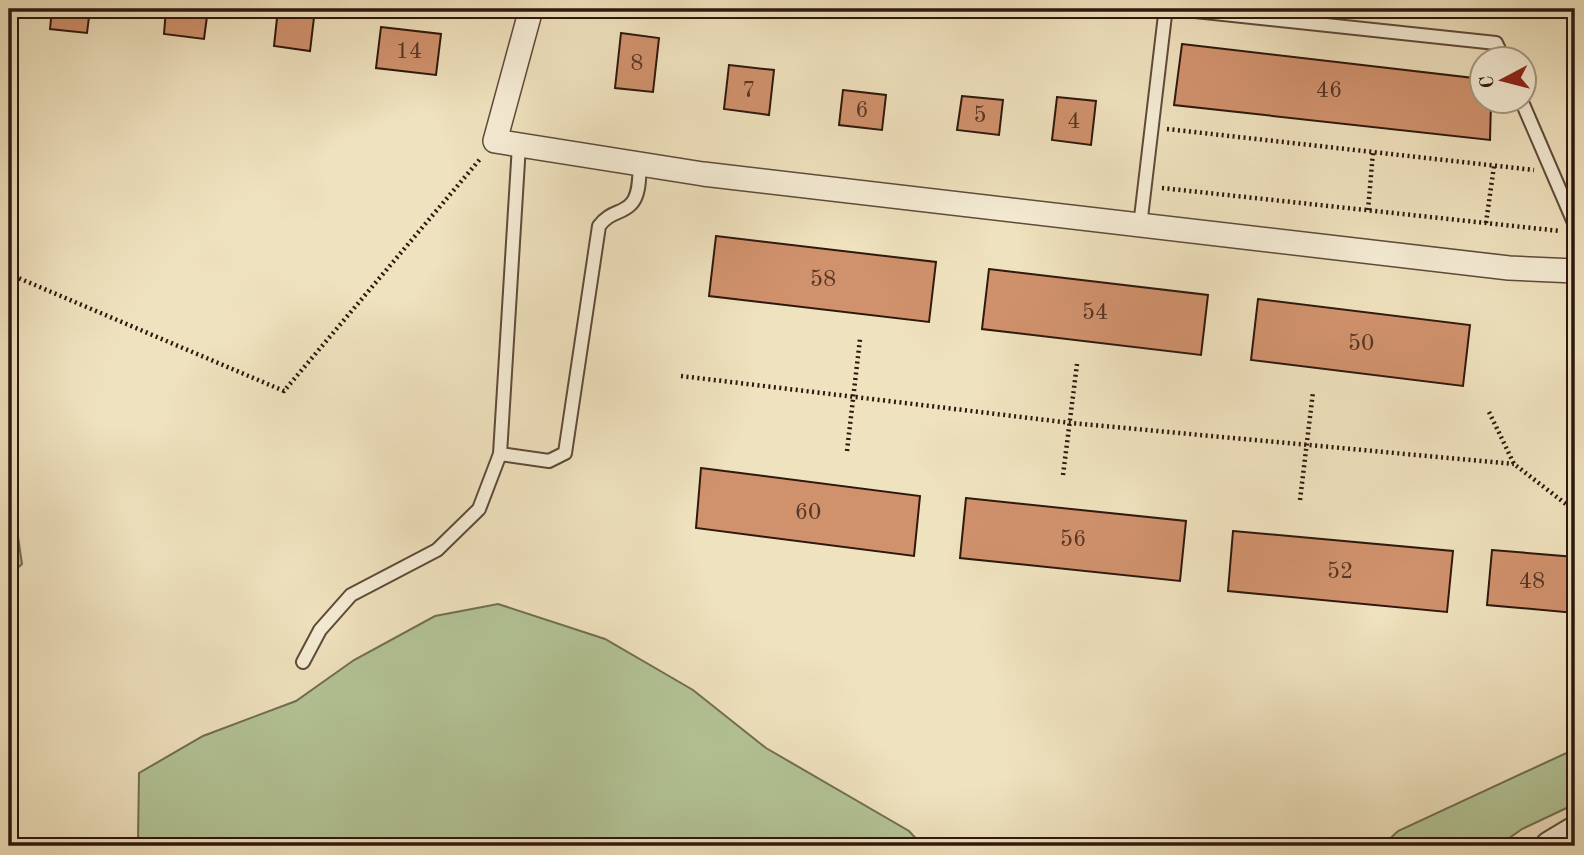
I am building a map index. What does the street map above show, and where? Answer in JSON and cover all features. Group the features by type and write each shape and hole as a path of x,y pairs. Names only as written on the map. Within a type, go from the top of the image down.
{"street":[{"path":"531,9 495,141 716,176 1509,268 1575,271"},
{"path":"1550,846 1575,831"}],"lane":[{"path":"1140,226 1165,15 1174,9 1496,43 1497,46"},
{"path":"1528,116 1575,225"},
{"path":"303,662 320,630 351,595 437,550 478,509 500,454 519,145"},
{"path":"500,454 549,461 565,453 599,226 608,214 631,205 636,195 640,164"}],"path":[{"path":"1152,127 1552,173"},
{"path":"9,274 284,391 495,141"},
{"path":"1368,210 1373,152"},
{"path":"1486,223 1494,166"},
{"path":"1145,186 1563,231"},
{"path":"847,452 860,339"},
{"path":"1063,475 1077,364"},
{"path":"681,376 1071,423 1514,464"},
{"path":"1300,500 1313,392"},
{"path":"1489,412 1514,464 1575,511"}],"green space":[{"path":"9,515 16,523 22,564 9,575"},
{"path":"498,604 605,639 693,690 766,748 909,831 923,846 144,846 138,841 139,773 203,736 296,701 354,660 435,616"},
{"path":"1575,749 1575,804 1522,829 1498,846 1382,846 1398,831"}],"building":[{"path":"52,9 90,9 87,33 50,29"},
{"path":"166,9 208,9 204,39 164,34"},
{"path":"278,9 315,9 310,51 274,46"},
{"path":"381,27 441,34 436,75 376,68"},
{"path":"621,33 659,38 653,92 615,88"},
{"path":"1182,44 1468,77 1468,116 1491,116 1490,140 1174,105"},
{"path":"729,65 774,70 769,115 724,109"},
{"path":"843,90 886,95 882,130 839,125"},
{"path":"962,96 1003,100 999,135 957,130"},
{"path":"1057,97 1096,101 1091,145 1052,140"},
{"path":"716,236 936,262 929,322 709,296"},
{"path":"989,269 1208,295 1201,355 982,329"},
{"path":"1258,299 1470,325 1463,386 1251,360"},
{"path":"701,468 920,496 914,556 696,528"},
{"path":"966,498 1186,521 1180,581 960,558"},
{"path":"1233,531 1453,551 1447,612 1228,591"},
{"path":"1492,550 1575,557 1575,613 1487,605"}]}
